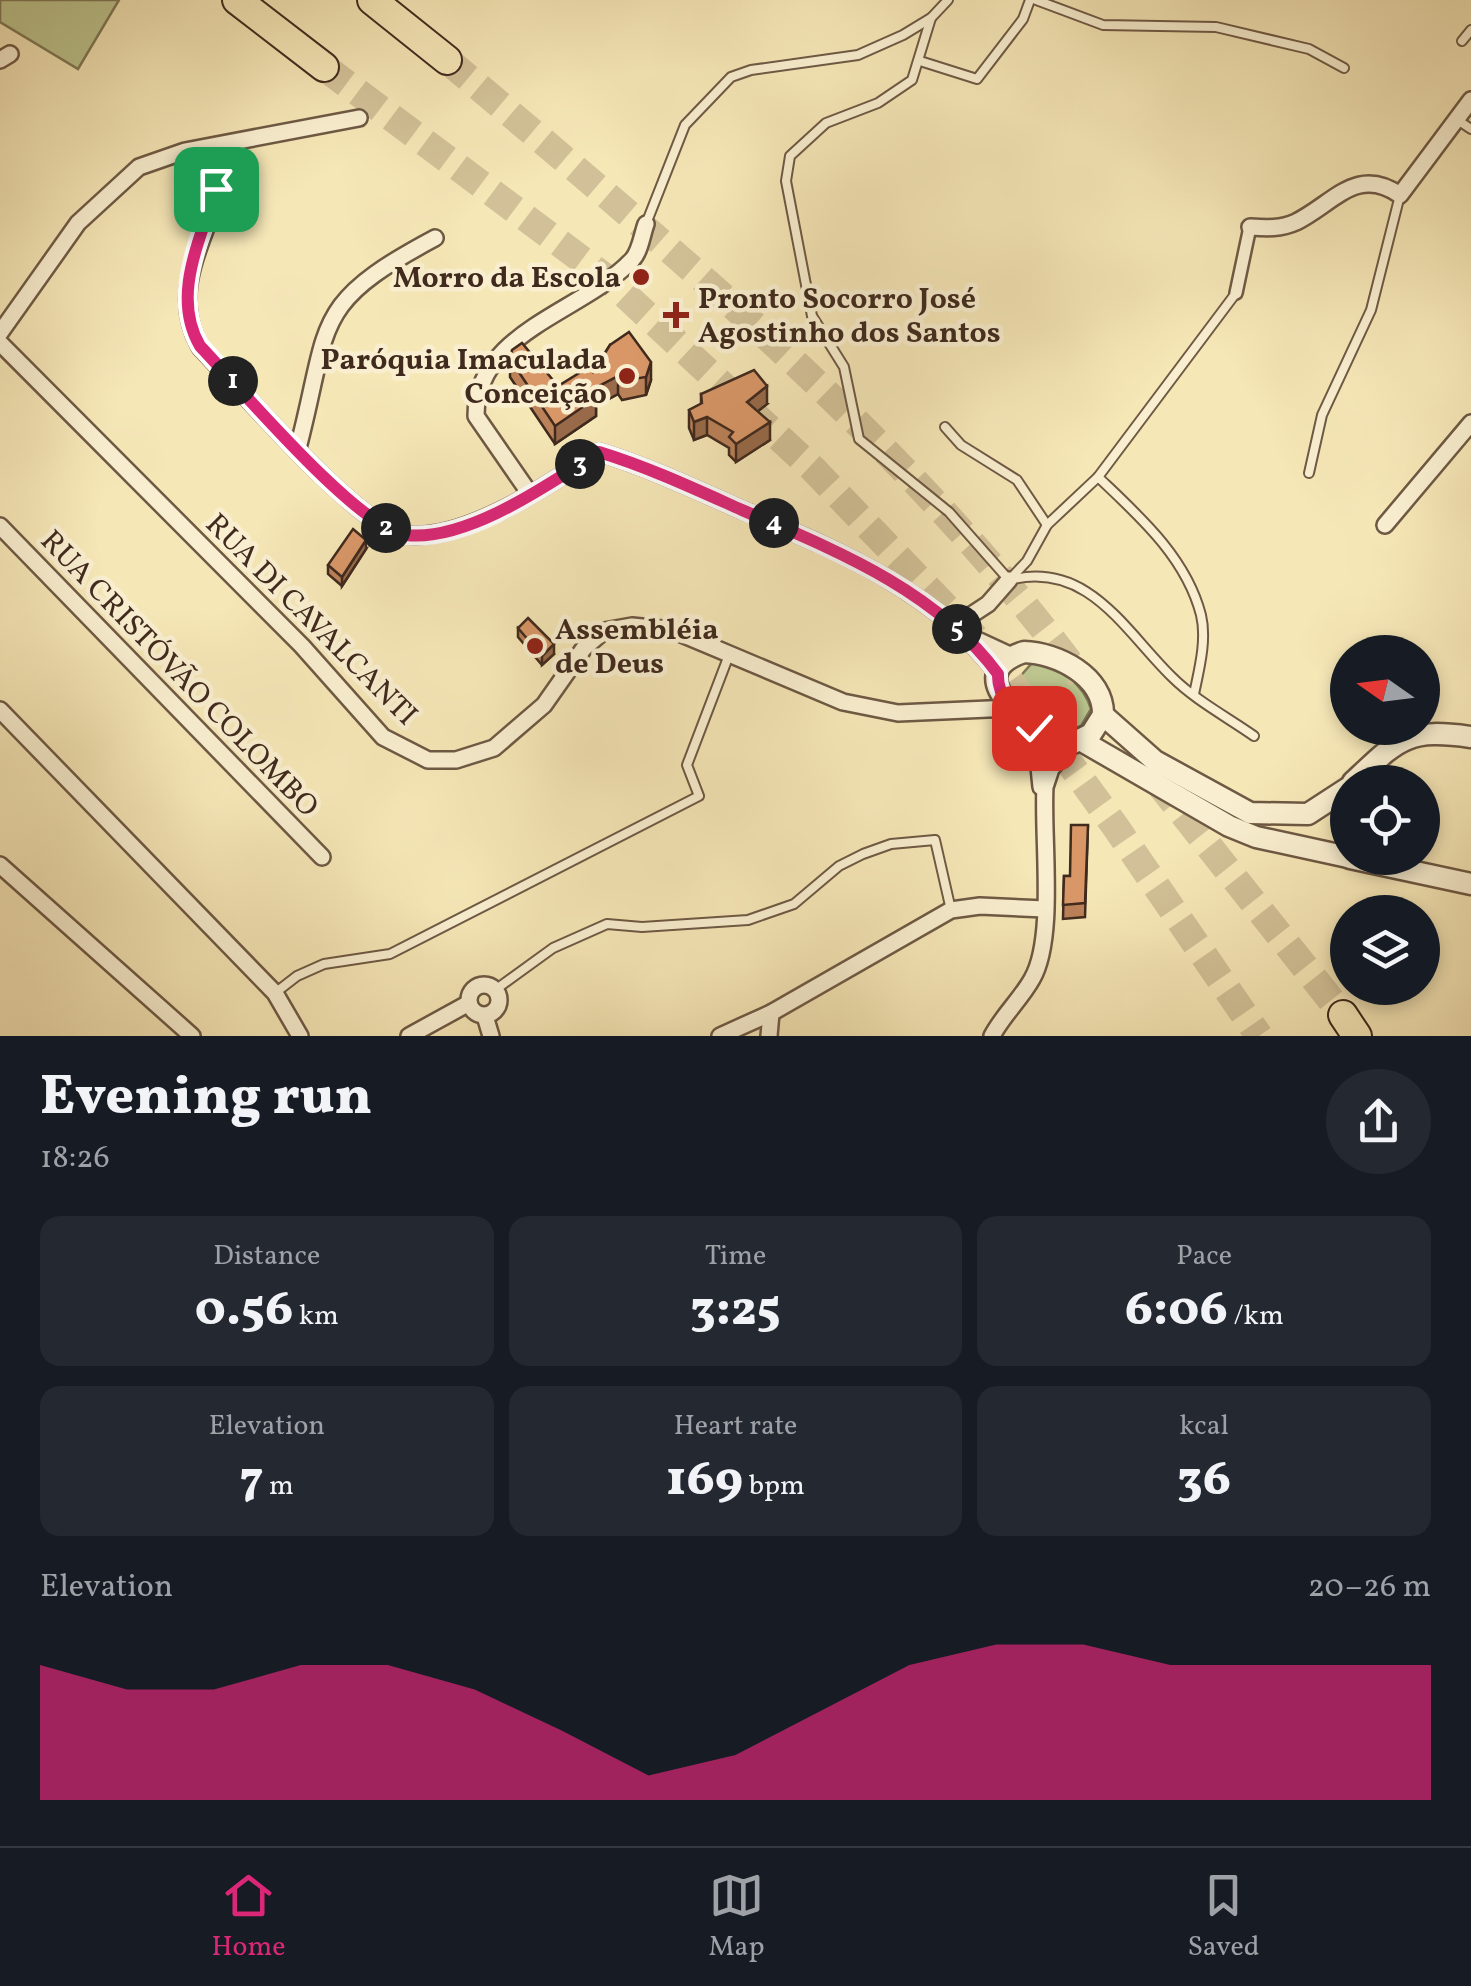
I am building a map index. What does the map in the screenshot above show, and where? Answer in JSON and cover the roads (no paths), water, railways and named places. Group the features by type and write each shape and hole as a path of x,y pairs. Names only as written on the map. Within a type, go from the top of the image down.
{"highway":[{"path":"237,0 324,67"},
{"path":"372,0 447,60"}],"street":[{"path":"1236,293 1250,227 1296,222 1357,184 1372,182 1400,195 1471,100"},
{"path":"0,333 78,223 120,181 162,158 359,118"},
{"path":"214,147 220,173 187,284 190,328 200,346 365,514 402,534 450,532 530,494 599,452 844,554 884,575 958,630 1012,656 1042,653 1067,664 1100,695 1103,715 1098,727 1051,769 1044,806"},
{"path":"530,494 476,416 482,376 508,349 634,258 646,224"},
{"path":"298,448 317,353 339,306 384,266 435,238"},
{"name":"RUA DI CAVALCANTI","path":"0,343 302,646 383,737 428,760 456,760 494,748 544,705 569,664 604,631 632,626 672,630 843,702 898,713 1011,708"},
{"path":"1384,524 1471,423"},
{"name":"RUA CRISTÓVÃO COLOMBO","path":"0,526 322,857"},
{"path":"958,630 1009,580"},
{"path":"958,630 998,674"},
{"path":"1012,656 998,674 998,684 1011,708 1034,728 1078,742 1193,807 1256,837 1330,853"},
{"path":"0,710 276,994 300,1036"},
{"path":"1103,715 1156,761 1250,813 1308,814 1330,800"},
{"path":"992,1036 1040,961 1045,908 1044,806 1034,728"},
{"path":"1372,765 1389,749 1428,731 1471,738"},
{"path":"0,865 192,1036"},
{"path":"1430,875 1471,884"},
{"path":"720,1036 771,1013 951,910 980,906 1045,908"},
{"path":"409,1036 469,1003 475,987 495,990 498,1007 485,1016 477,1014 469,1003"},
{"path":"769,1036 771,1013"},
{"path":"485,1016 491,1036"}],"lane":[{"path":"646,224 685,125 731,77 751,70 858,55 931,18 948,0"},
{"path":"920,61 977,79 1033,0 1103,24 1216,27 1309,49 1344,68"},
{"path":"931,18 912,80 878,103 826,123 790,156 786,181 801,276 812,316 836,350 850,382 858,440 949,512 1009,580"},
{"path":"1462,42 1471,30"},
{"path":"1456,119 1471,130"},
{"path":"1308,473 1322,414 1371,310 1400,195"},
{"path":"1009,580 1027,561 1047,526 1098,476 1236,293"},
{"path":"945,427 960,445 1017,480 1047,526"},
{"path":"1098,476 1166,544 1201,616 1201,656 1194,694"},
{"path":"1009,580 1028,575 1092,592 1174,680 1254,736"},
{"path":"276,994 297,976 324,964 390,954 699,796 687,765 729,655"},
{"path":"495,990 553,948 607,924 695,925 774,913 794,904 839,866 891,844 936,840 951,910"}],"tunnel":[{"path":"447,60 700,276 863,428 1013,591 1081,678"},
{"path":"324,67 609,280 813,469 989,652 1259,1036"},
{"path":"1157,781 1343,1015"}],"place":[{"name":"Morro da Escola","path":"641,277"},
{"name":"Pronto Socorro José Agostinho dos Santos","path":"676,315"},
{"name":"Paróquia Imaculada Conceição","path":"627,376"},
{"name":"Assembléia de Deus","path":"535,646"}]}
